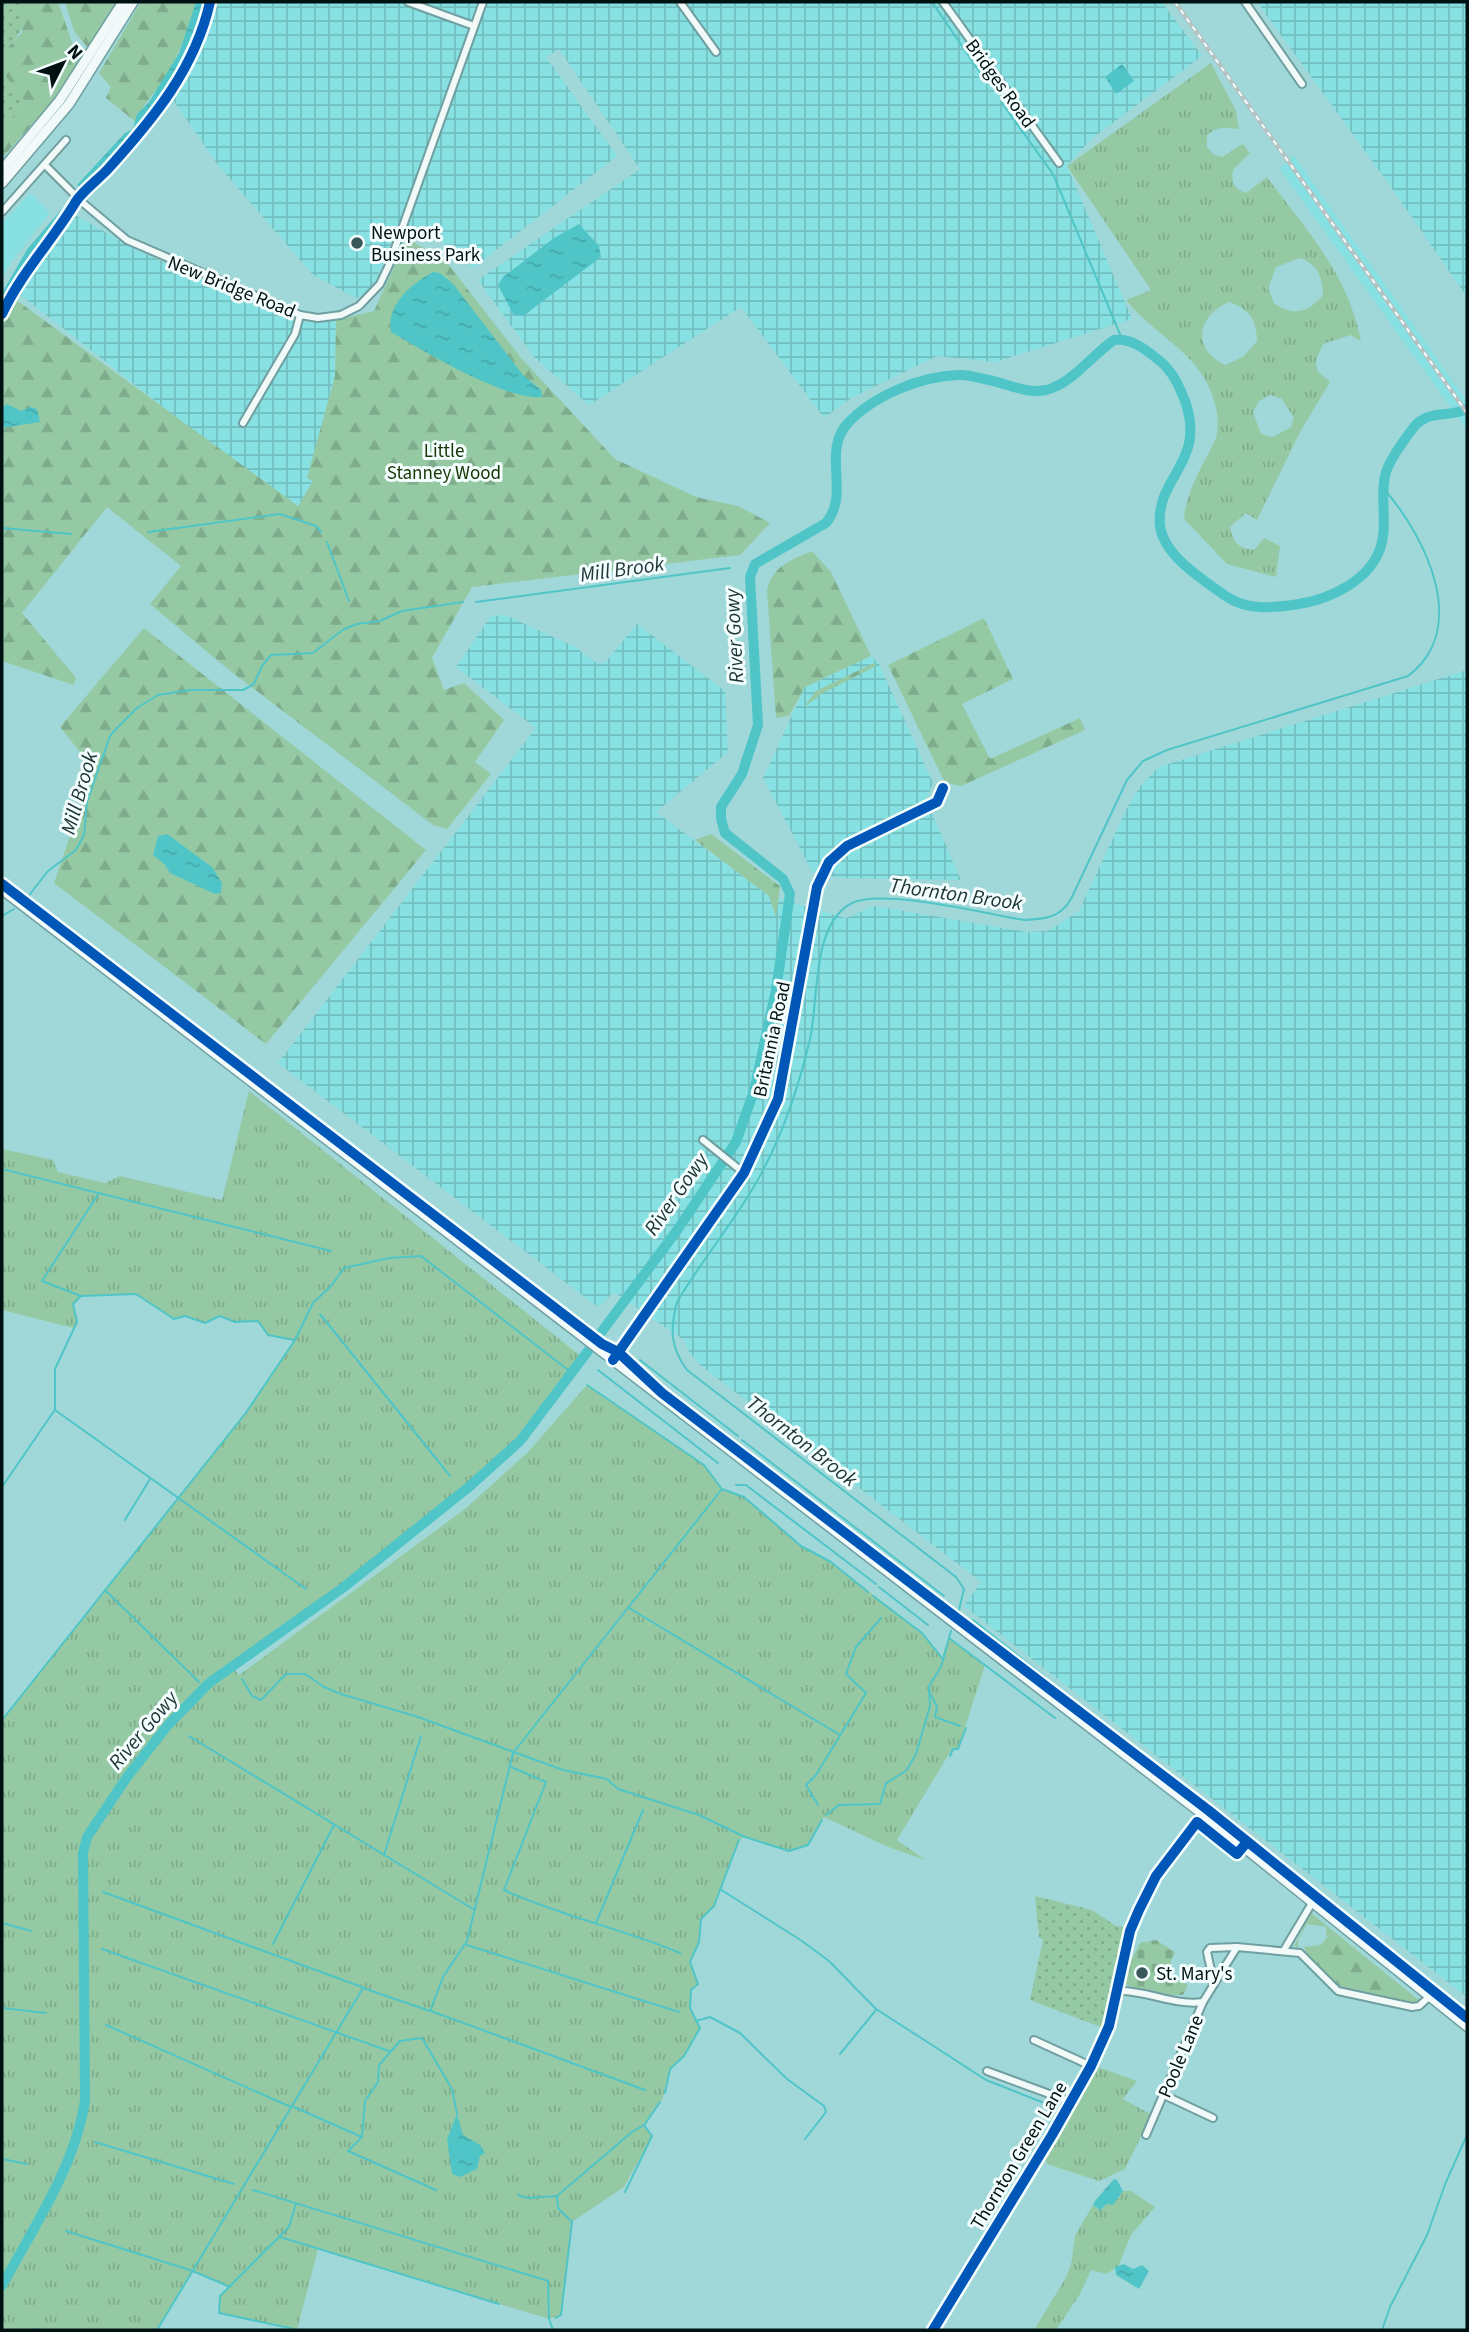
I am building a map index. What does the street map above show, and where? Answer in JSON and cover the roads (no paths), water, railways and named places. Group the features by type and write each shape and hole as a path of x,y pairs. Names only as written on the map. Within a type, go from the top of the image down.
{"highway":[{"path":"2,170 60,100 123,2"},
{"path":"2,183 69,104 133,2"}],"main road":[{"path":"2,890 1203,1815 1467,2027"}],"street":[{"path":"408,2 474,26"},
{"name":"New Bridge Road","path":"46,166 119,234 151,253 300,315 318,318 341,315 359,306 380,284 402,231 482,2"},
{"path":"680,2 716,52"},
{"name":"Bridges Road","path":"943,2 1059,163"},
{"path":"1245,2 1302,84"},
{"path":"2,212 46,166 66,140"},
{"path":"243,424 295,334 300,315"},
{"name":"Britannia Road","path":"612,1362 744,1172 778,1099 802,980 809,925 823,873 829,862 847,846 937,802 943,788"},
{"path":"703,1140 744,1172"},
{"name":"Thornton Green Lane","path":"933,2330 1091,2066 1109,2026 1130,1931 1139,1910 1156,1876 1203,1815"},
{"path":"1284,1950 1312,1903"},
{"path":"1214,1984 1207,1952 1210,1948 1237,1947 1300,1953 1338,1991 1412,2007 1419,2006 1430,1996"},
{"name":"Poole Lane","path":"1146,2134 1203,2002 1237,1947"},
{"path":"1118,1991 1130,1990 1188,2004 1203,2002"},
{"path":"1188,2004 1194,2023"},
{"path":"1034,2040 1091,2066"},
{"path":"987,2071 1071,2102"},
{"path":"1164,2095 1213,2118"}],"water":[{"path":"196,2 209,2 198,37 174,85 84,192 77,185 125,133 133,129 137,114 149,102 179,53"},
{"path":"1122,64 1134,81 1116,94 1105,77"},
{"path":"579,224 599,246 601,257 523,316 513,314 498,285 503,277 554,238"},
{"path":"433,272 440,273 453,284 523,375 541,390 542,397 527,396 487,383 391,332 390,322 396,304 409,289"},
{"path":"7,404 21,411 30,407 37,409 40,422 2,428 2,407"},
{"path":"167,834 212,867 222,883 221,893 215,894 170,873 153,855 158,836"},
{"path":"457,2114 463,2135 480,2145 485,2153 480,2156 477,2169 460,2177 452,2174 447,2139"},
{"path":"1114,2179 1123,2191 1113,2205 1107,2204 1100,2210 1093,2205"},
{"path":"1124,2264 1133,2269 1142,2265 1149,2271 1139,2289 1116,2275 1115,2267"}],"waterway":[{"path":"932,2 983,77"},
{"path":"1002,103 1053,174 1122,339"},
{"path":"2,298 29,251 86,185"},
{"name":"River Gowy","path":"597,1338 678,1229 736,1142 754,1091 776,990 790,894 783,879 725,833 721,819 721,807 742,774 758,725 750,577 755,564 826,523 836,499 837,447 840,434 848,423 871,404 898,389 944,376 966,375 1024,390 1046,390 1064,382 1114,340 1133,343 1165,365 1178,385 1190,422 1190,440 1161,509 1160,526 1163,537 1186,566 1227,597 1243,604 1267,607 1293,605 1322,598 1337,592 1362,575 1379,551 1384,528 1384,480 1394,455 1420,421 1467,409"},
{"name":"Thornton Brook","path":"958,1614 964,1589 956,1577 687,1370 677,1353 673,1338 677,1302 753,1188 780,1135 810,1039 823,945 829,928 839,913 852,903 886,898 1024,920 1057,914 1071,899 1127,780 1143,761 1167,750 1408,676 1426,657 1436,635 1439,610 1436,585 1415,534 1384,489"},
{"path":"148,532 280,514 316,526 321,532"},
{"path":"2,528 71,534"},
{"path":"327,542 349,601"},
{"name":"Mill Brook","path":"476,602 730,568"},
{"name":"Mill Brook","path":"27,898 48,871 76,850 84,835 87,802 110,736 137,708 158,695 190,690 243,690 254,684 262,666 271,655 313,653 344,629 357,624 380,621 402,611 463,602"},
{"name":"Mill Brook","path":"2,916 14,909"},
{"path":"2,1169 331,1251"},
{"path":"99,1193 42,1281 81,1296 136,1294 174,1319 185,1316 205,1323 220,1316 235,1322 258,1321 268,1335 294,1340"},
{"path":"2,1720 245,1414 295,1340 313,1303 331,1286 344,1268 389,1258 421,1256 572,1373"},
{"path":"81,1296 73,1304 77,1322 55,1369 55,1410 306,1589"},
{"path":"320,1314 450,1476"},
{"name":"River Gowy","path":"2,2286 63,2172 73,2148 85,2100 83,1853 87,1837 127,1777 168,1725 209,1683 344,1587 470,1486 520,1441 588,1351"},
{"path":"640,1360 738,1436"},
{"path":"598,1370 718,1463"},
{"path":"587,1385 704,1465 721,1488"},
{"path":"2,1487 54,1411"},
{"path":"742,1440 944,1596"},
{"path":"125,1520 150,1479"},
{"path":"736,1485 746,1485 876,1584"},
{"path":"157,2330 363,1988 430,2011 443,1977 467,1941 513,1753 722,1489 744,1497 801,1546 831,1562 868,1592"},
{"path":"879,1587 928,1625"},
{"path":"106,1591 199,1682"},
{"path":"873,1596 922,1633 942,1658"},
{"path":"629,1608 840,1735"},
{"path":"818,1805 806,1785 816,1775 866,1693 846,1674 856,1647 881,1618"},
{"path":"973,1620 1045,1677"},
{"name":"Thornton Brook","path":"826,1815 839,1805 880,1804 886,1783 906,1771 916,1754 930,1706 929,1686 941,1667 951,1631"},
{"path":"949,1638 1055,1718"},
{"name":"Thornton Brook","path":"242,1679 252,1696 261,1700 286,1674 305,1674 324,1687 341,1694 418,1717 563,1770 607,1779 618,1789 699,1815 745,1837 789,1851 808,1845 822,1820"},
{"path":"929,1692 937,1706 935,1717 960,1726"},
{"path":"950,1756 953,1749 958,1749 966,1728"},
{"path":"189,1736 473,1909"},
{"path":"384,1855 421,1736"},
{"path":"511,1767 546,1782 504,1890 680,1953"},
{"path":"596,1923 643,1810"},
{"path":"273,1944 334,1825"},
{"path":"665,2093 670,2069 684,2056 700,2028 690,2008 691,1990 698,1984 690,1962 699,1942 701,1919 714,1906 739,1840"},
{"path":"720,1889 829,1961 876,2009 986,2080 1057,2108"},
{"path":"103,1892 362,1987"},
{"path":"2,1923 31,1931"},
{"path":"467,1945 679,2012"},
{"path":"102,1949 389,2051"},
{"path":"2,2008 46,2013"},
{"path":"840,2054 876,2010"},
{"path":"431,2011 645,2090"},
{"path":"696,2021 710,2017 740,2033 787,2079 824,2106 826,2112 805,2139"},
{"path":"106,2025 291,2107"},
{"path":"362,2137 365,2101 378,2082 379,2065 400,2041 422,2038 452,2089 457,2114"},
{"path":"645,2124 660,2102"},
{"path":"294,2107 362,2137 348,2151 436,2190"},
{"path":"556,2318 561,2315 572,2222 558,2208 557,2196 632,2132 644,2125 652,2136 625,2192"},
{"path":"1382,2330 1390,2307 1427,2235 1467,2135"},
{"path":"95,2142 234,2184"},
{"path":"2,2159 27,2164"},
{"path":"253,2190 548,2281 549,2319 553,2330"},
{"path":"518,2195 528,2198 556,2196"},
{"path":"296,2204 289,2227 220,2296 219,2313 299,2330"},
{"path":"66,2231 193,2271 230,2287"},
{"path":"280,2237 499,2304"}],"railway":[{"path":"1175,2 1467,413"}],"place":[{"name":"Newport Business Park","path":"357,243"},
{"name":"St. Mary's","path":"1142,1973"}],"park label":[{"name":"Little Stanney Wood","path":"444,461"}]}
